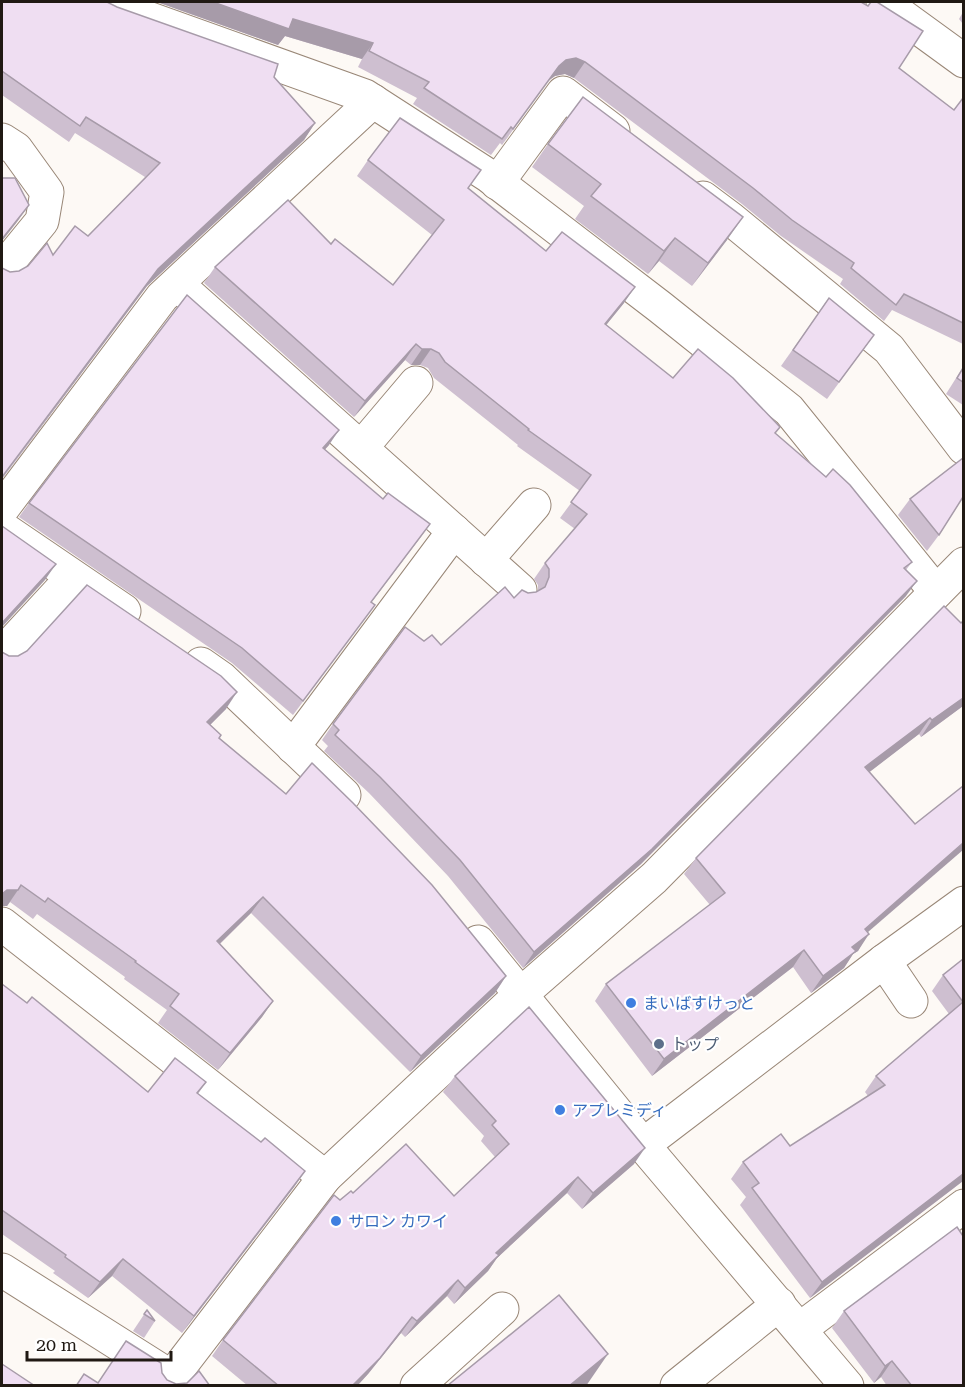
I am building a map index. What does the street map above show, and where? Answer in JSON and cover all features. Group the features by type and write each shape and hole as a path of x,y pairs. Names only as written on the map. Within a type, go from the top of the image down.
{"street":[{"path":"103,2 365,96 497,183 660,307 789,410 936,592"},
{"path":"889,2 963,61"},
{"path":"497,183 563,93 638,149"},
{"path":"2,509 162,297 373,101"},
{"path":"2,140 16,150 46,192 42,221 2,270"},
{"path":"675,177 731,219 888,349 963,448"},
{"path":"177,284 520,590"},
{"path":"361,448 416,383"},
{"path":"486,560 534,505"},
{"path":"2,528 152,631"},
{"path":"293,747 454,531"},
{"path":"2,1270 168,1381 325,1177 520,995 654,878 963,564"},
{"path":"2,654 74,577"},
{"path":"182,651 221,678 363,814"},
{"path":"643,1145 963,903"},
{"path":"457,916 643,1145 847,1386"},
{"path":"2,924 325,1177"},
{"path":"884,961 911,1001"},
{"path":"800,1329 963,1206"},
{"path":"677,1386 779,1304"},
{"path":"417,1386 502,1309"}],"building":[{"path":"2,2 107,2 278,64 274,77 315,123 158,269 2,477 2,268 10,272 19,271 28,266 47,243 53,255 75,226 88,236 160,163 86,117 80,126 2,71"},
{"path":"213,2 861,2 868,6 871,2 877,2 923,31 899,68 954,110 963,98 963,323 904,294 896,305 851,268 854,263 792,220 585,62 576,58 566,60 559,66 513,129 511,127 502,139 424,88 429,82 369,51 373,43 293,19 289,29"},
{"path":"583,97 743,217 708,263 675,238 664,251 591,196 601,184 548,144"},
{"path":"400,118 481,170 468,188 546,251 562,232 635,287 605,324 673,378 698,349 733,378 780,427 775,433 826,477 833,469 850,485 912,562 904,568 917,581 652,849 534,952 460,860 380,777 335,735 339,730 333,724 405,627 424,641 432,635 441,645 505,587 514,598 522,590 528,593 536,592 545,587 549,569 545,563 587,514 571,502 591,475 528,430 445,362 439,353 431,349 422,349 416,344 365,401 215,267 288,200 331,244 335,239 393,285 444,220 368,160"},
{"path":"2,178 15,178 29,205 2,239"},
{"path":"187,295 339,430 323,448 383,499 388,493 430,524 371,602 375,605 303,701 242,648 29,503"},
{"path":"829,298 874,335 839,382 793,350"},
{"path":"963,368 963,382 957,378"},
{"path":"963,458 963,497 939,535 910,499"},
{"path":"2,526 56,564 2,623"},
{"path":"87,585 221,676 237,692 207,722 221,735 219,738 286,794 312,763 432,885 506,976 421,1056 263,897 217,941 273,1001 230,1053 170,1006 179,994 48,898 45,902 21,885 18,890 7,890 2,894 2,652 9,656 18,656 27,651"},
{"path":"944,606 961,623 963,621 963,698 932,720 930,718 865,767 915,824 963,786 963,843 865,929 869,934 852,947 856,951 823,976 804,950 664,1059 606,984 725,893 696,858"},
{"path":"963,959 963,1002 943,975"},
{"path":"2,984 27,1003 32,997 148,1092 175,1058 206,1082 197,1093 261,1142 265,1138 305,1171 194,1316 123,1259 100,1282 2,1210"},
{"path":"963,1002 963,1174 822,1282 752,1188 759,1183 743,1162 781,1134 790,1146 885,1085 876,1076"},
{"path":"529,1007 645,1148 593,1193 578,1177 496,1253 499,1255 465,1288 458,1280 417,1321 412,1317 380,1358 352,1386 279,1386 223,1340 334,1195 340,1200 351,1191 353,1193 406,1144 454,1196 509,1144 492,1125 496,1121 455,1076"},
{"path":"957,1227 963,1236 963,1386 912,1386 892,1361 885,1366 844,1311"},
{"path":"559,1295 608,1354 569,1386 447,1386"},
{"path":"147,1310 155,1321 144,1314"},
{"path":"126,1341 161,1363 162,1373 167,1380 176,1384 187,1383 199,1371 210,1386 76,1386 84,1374 98,1383"},
{"path":"2,1364 35,1386 2,1386"}],"place":[{"name":"まいばすけっと","path":"631,1003"},
{"name":"トップ","path":"659,1044"},
{"name":"アプレミディ","path":"560,1110"},
{"name":"サロン カワイ","path":"336,1221"}]}
